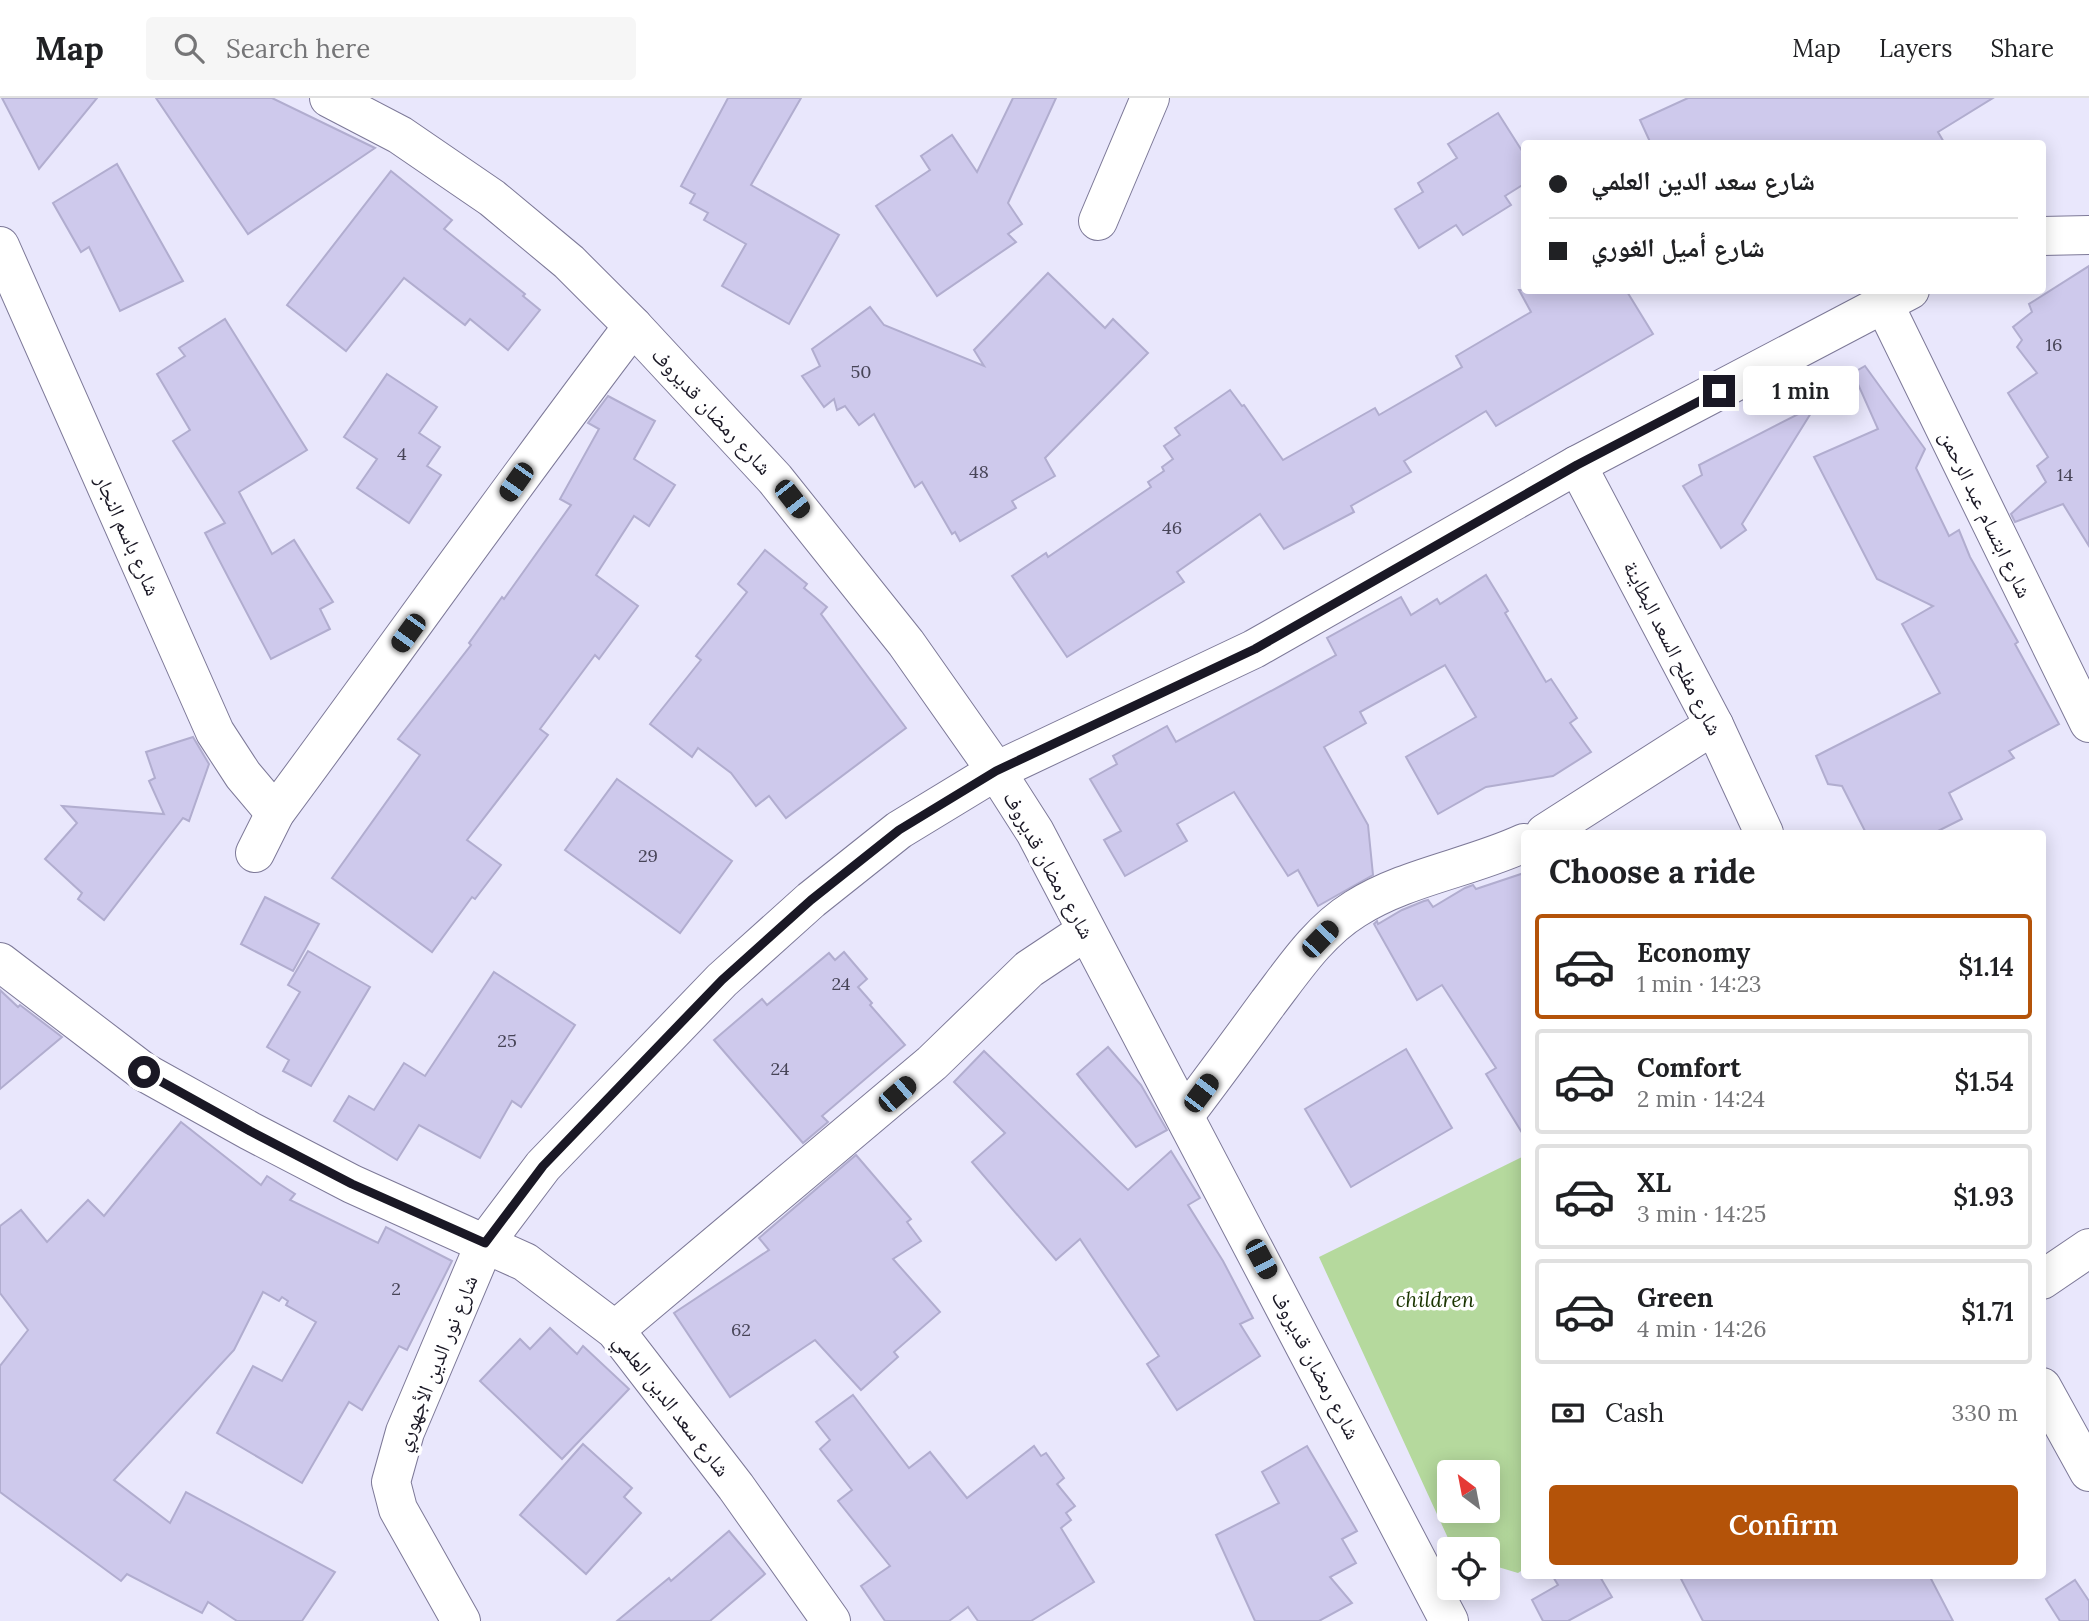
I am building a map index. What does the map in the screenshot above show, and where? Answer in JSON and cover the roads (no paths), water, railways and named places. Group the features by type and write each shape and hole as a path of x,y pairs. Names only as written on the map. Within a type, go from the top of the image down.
{"street":[{"name":"شارع رمضان قديروف","path":"329,98 400,135 492,198 569,262 634,326 775,479 906,643 996,771 1035,832 1449,1621"},
{"path":"1098,220 1150,98"},
{"path":"2046,236 2089,235"},
{"name":"شارع باسم النجار","path":"0,246 215,732 243,775 275,813"},
{"name":"شارع نور الدين الأجهوري","path":"461,1621 404,1519 391,1482 405,1432 485,1243 543,1166 722,980 811,900 899,830 996,771 1255,649 1577,465 1897,297"},
{"name":"شارع ابتسام عبد الرحمن","path":"1897,297 2089,723"},
{"path":"255,853 275,813 531,461 634,326"},
{"name":"شارع مفلح السعد البطاينة","path":"1577,465 1714,725 1763,830"},
{"path":"1550,830 1714,725"},
{"path":"1185,1115 1305,954 1335,923 1357,907 1424,878 1493,857 1521,844"},
{"path":"615,1330 923,1071 1029,969 1086,931"},
{"name":"شارع سعد الدين العلمي","path":"0,962 144,1072 352,1184 525,1262 615,1330 736,1487 831,1621"},
{"path":"2046,1277 2089,1248"},
{"path":"2046,1394 2089,1472"}],"park label":[{"name":"children","path":"1435,1299"}]}
